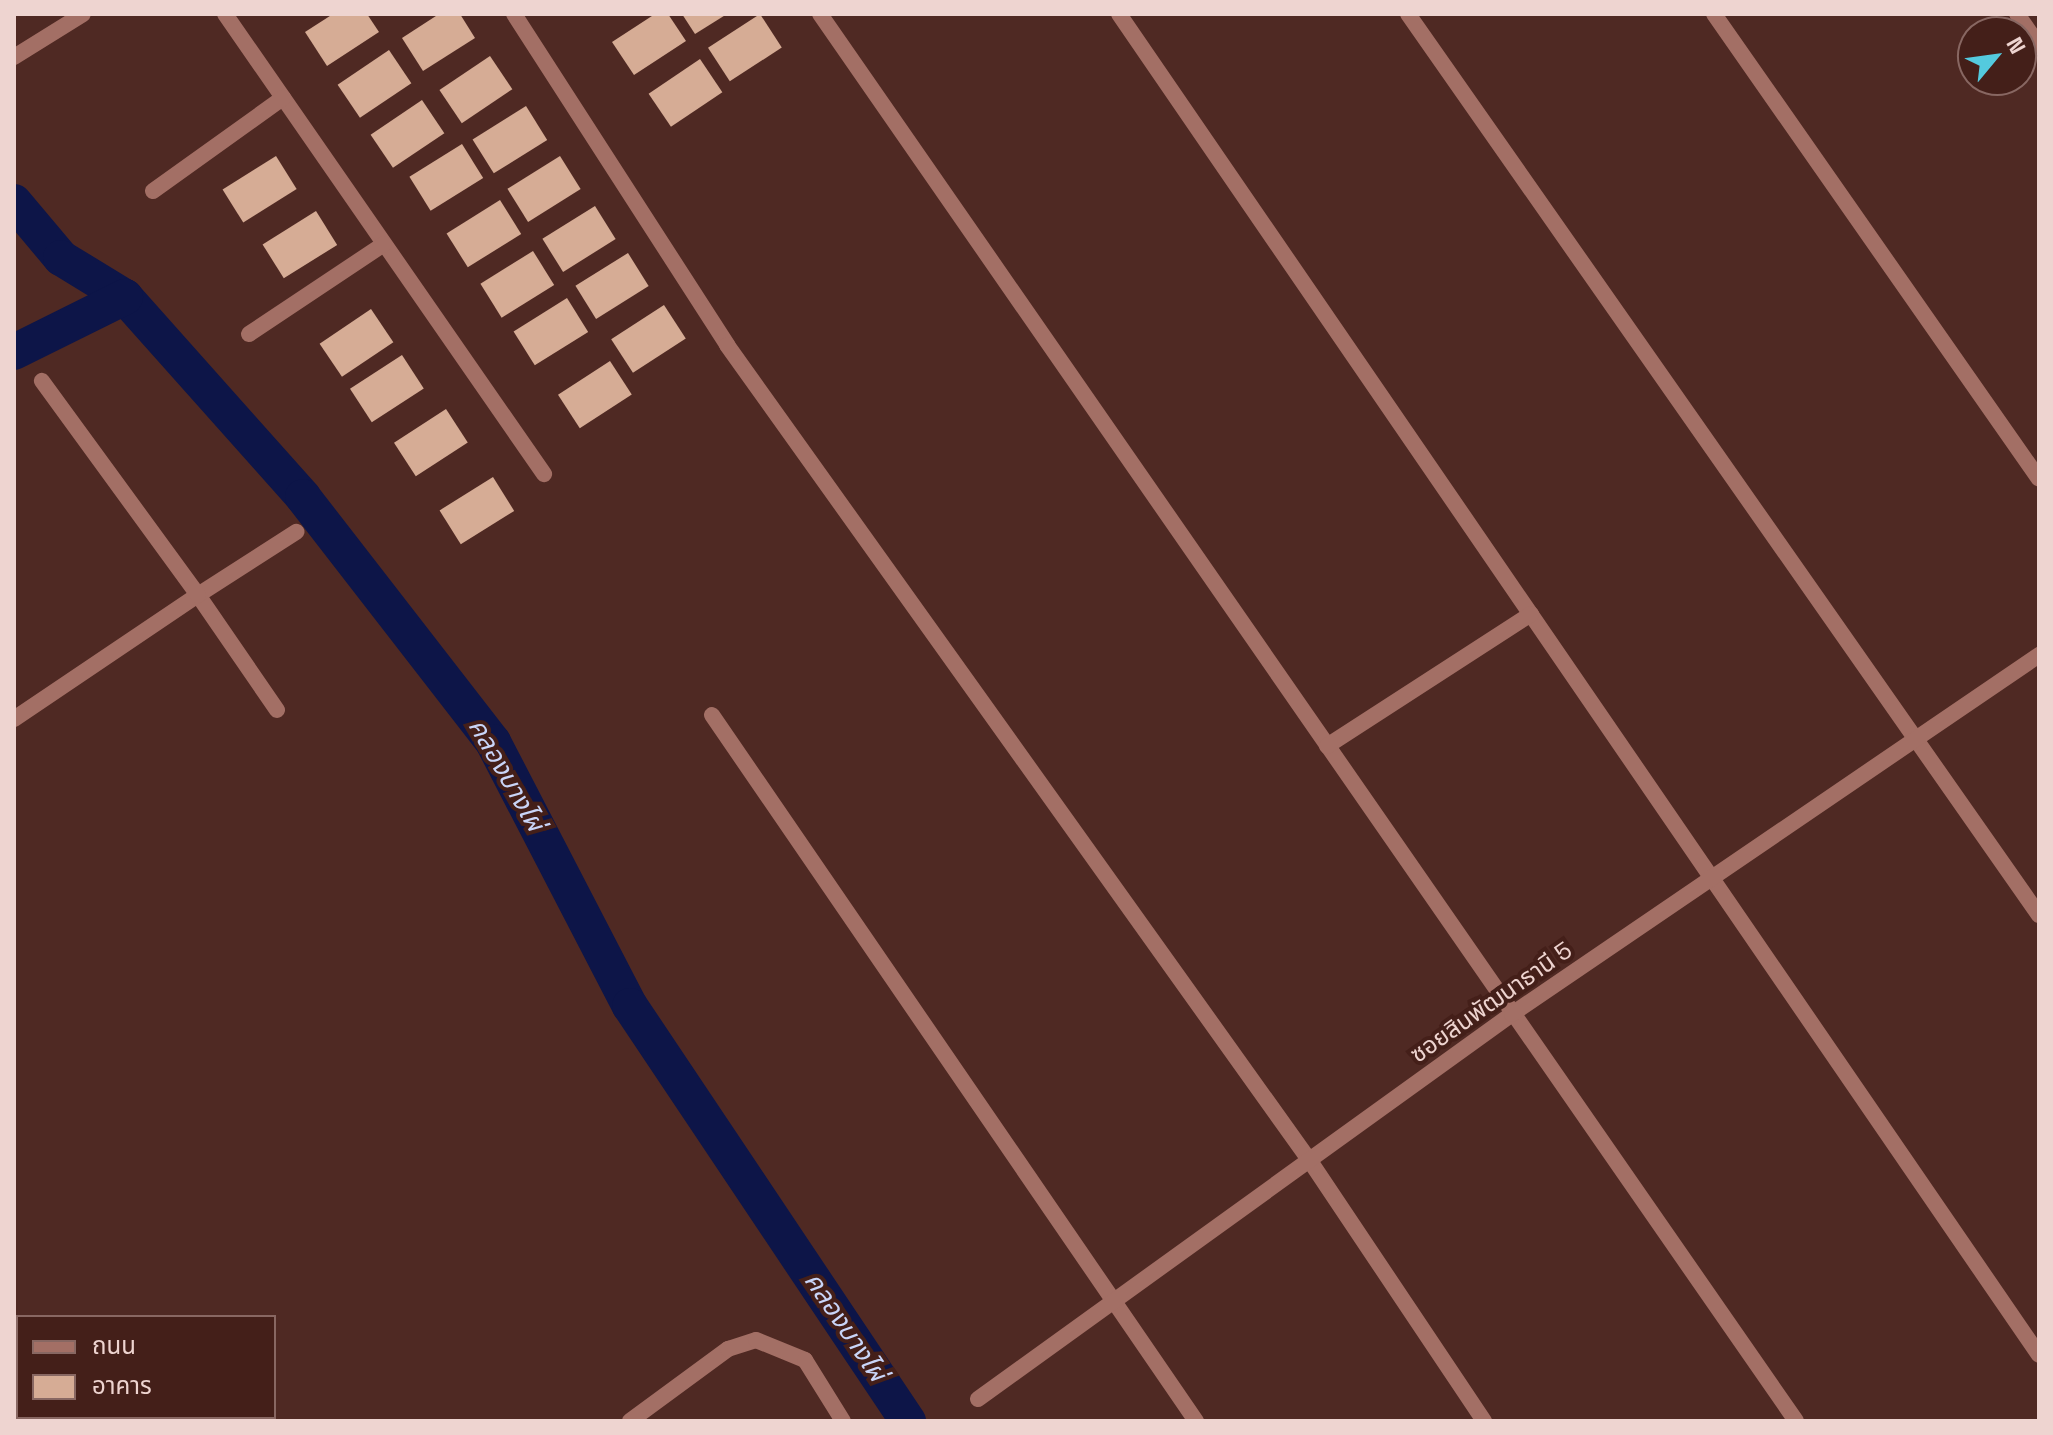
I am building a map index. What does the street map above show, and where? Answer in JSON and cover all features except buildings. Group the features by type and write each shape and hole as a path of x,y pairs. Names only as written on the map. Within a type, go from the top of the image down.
{"street":[{"path":"14,57 83,14"},
{"path":"225,14 544,474"},
{"path":"514,14 727,345 1310,1161 1484,1421"},
{"path":"820,14 1796,1421"},
{"path":"1119,14 2039,1355"},
{"path":"1408,14 1918,738 2039,915"},
{"path":"1714,14 2039,479"},
{"path":"2017,14 2039,45"},
{"path":"153,191 283,98"},
{"path":"249,334 384,244"},
{"path":"42,381 198,595 277,710"},
{"path":"14,719 296,532"},
{"path":"1327,746 1531,614"},
{"name":"ซอยสินพัฒนาธานี 5","path":"978,1399 1512,1014 2039,655"},
{"path":"712,715 1196,1421"},
{"path":"630,1421 728,1349 756,1340 805,1360 843,1421"}],"waterway":[{"name":"คลองบางไผ่","path":"14,202 61,258 125,297 303,497 493,742 630,1006 908,1421"},
{"path":"14,352 125,297"}]}
